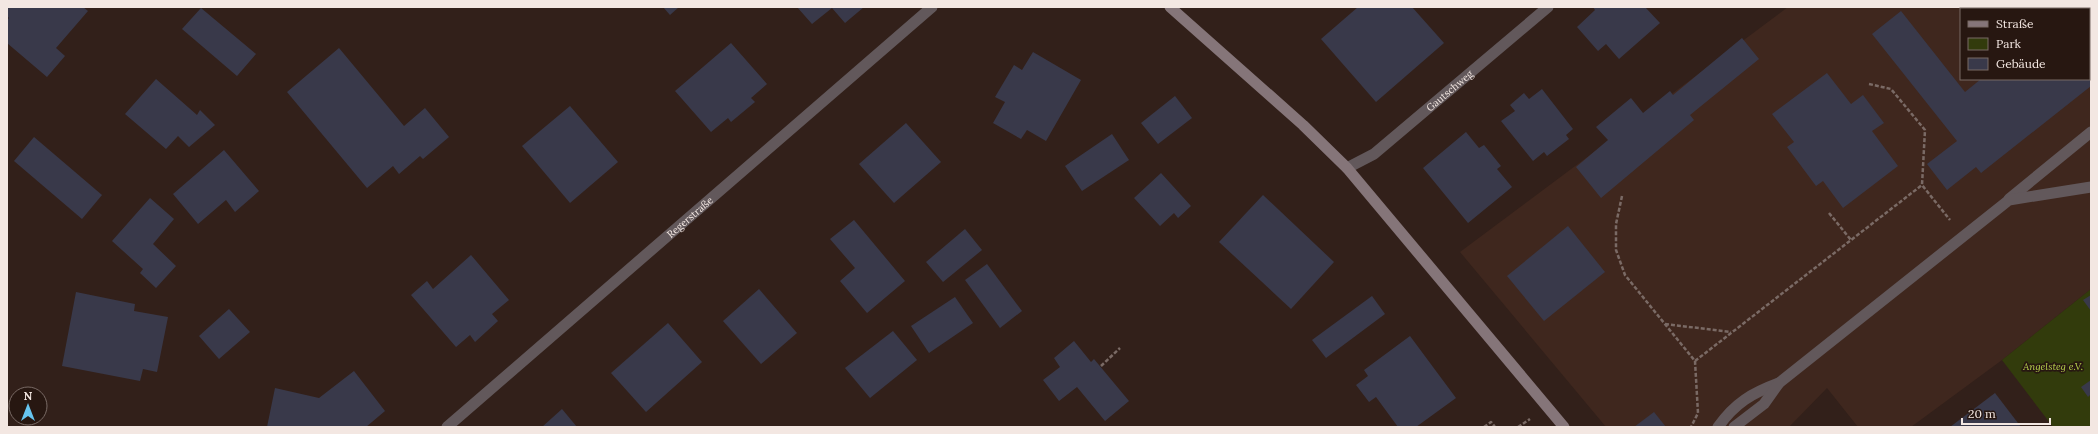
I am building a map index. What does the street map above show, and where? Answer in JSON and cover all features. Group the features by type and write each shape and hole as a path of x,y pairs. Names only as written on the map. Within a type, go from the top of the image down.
{"main road":[{"path":"1170,7 1303,125 1347,168 1564,427"}],"street":[{"name":"Regerstraße","path":"447,427 932,7"},
{"name":"Gautschweg","path":"1347,168 1374,154 1548,7"},
{"path":"1734,427 1764,404 1779,383 2009,200 2091,132"},
{"path":"2009,200 2091,186"},
{"path":"1718,427 1728,413 1754,392 1779,383"}],"path":[{"path":"1869,84 1891,89 1925,130 1922,185 1963,236"},
{"path":"1695,361 1922,185"},
{"path":"1622,196 1616,224 1616,250 1625,275 1695,361 1698,413 1691,427"},
{"path":"1829,213 1851,240"},
{"path":"1665,324 1732,332"},
{"path":"1101,366 1120,348"},
{"path":"1484,427 1491,422 1495,427"}],"shaded area":[{"path":"1788,7 2091,7 2091,289 2002,360 1911,427 1858,427 1827,388 1789,427 1606,427 1460,252"}],"green space":[{"name":"Angelsteg e.V.","path":"2091,289 2091,427 2053,427 2002,360"}],"building":[{"path":"7,7 83,7 88,11 56,48 65,56 47,77 7,43 7,20 9,18 7,16"},
{"path":"663,7 679,7 670,15"},
{"path":"797,7 864,7 845,23 832,8 812,24"},
{"path":"1358,7 1412,7 1444,43 1376,102 1321,39"},
{"path":"1593,7 1645,7 1660,23 1619,59 1606,44 1598,51 1577,27 1595,10"},
{"path":"2091,7 2091,86 1981,173 1976,167 1947,190 1927,164 1957,141 1872,34 1901,11 1965,92 1980,80 2090,80 2090,8 2072,8"},
{"path":"201,8 256,54 237,76 182,29"},
{"path":"1742,38 1759,59 1690,115 1694,120 1601,198 1576,167 1608,140 1596,127 1631,98 1643,113 1670,91 1673,95"},
{"path":"731,43 767,84 751,98 755,102 731,122 728,118 711,132 675,91"},
{"path":"339,48 404,126 425,108 449,137 423,159 420,156 399,174 393,166 367,188 287,92"},
{"path":"1033,52 1081,80 1046,141 1027,130 1021,139 993,123 1005,102 995,97 1014,65 1022,70"},
{"path":"1827,73 1851,104 1863,95 1884,123 1872,131 1898,166 1843,208 1823,181 1816,186 1787,147 1794,142 1772,114"},
{"path":"156,79 197,115 200,110 215,125 189,147 178,136 166,149 125,114"},
{"path":"1542,89 1573,129 1566,135 1569,139 1547,156 1544,152 1533,161 1501,121 1515,111 1510,105 1524,93 1529,99"},
{"path":"1175,96 1192,118 1158,144 1141,123"},
{"path":"570,106 618,162 570,203 522,146"},
{"path":"906,123 941,162 894,203 859,164"},
{"path":"1466,132 1479,148 1484,145 1501,166 1497,169 1512,187 1468,223 1423,168"},
{"path":"1112,134 1129,160 1082,191 1065,166"},
{"path":"34,137 102,195 82,219 14,161"},
{"path":"224,150 259,191 235,212 226,200 198,224 173,194"},
{"path":"1161,173 1191,206 1178,218 1174,213 1160,226 1134,198"},
{"path":"1263,195 1334,262 1291,309 1219,242"},
{"path":"150,198 174,219 153,244 176,266 156,288 140,273 143,269 112,241"},
{"path":"854,220 905,281 867,313 840,281 855,268 830,239"},
{"path":"1568,226 1605,272 1544,321 1507,276"},
{"path":"965,229 982,250 943,282 926,262"},
{"path":"471,255 509,300 492,314 498,321 475,342 470,335 456,347 411,295 427,281 433,289"},
{"path":"987,264 1022,311 1000,328 965,280"},
{"path":"759,289 797,333 761,364 723,321"},
{"path":"76,292 135,304 134,311 168,317 157,372 143,369 140,381 62,366"},
{"path":"2091,295 2091,311 2083,300"},
{"path":"1372,296 1385,314 1326,358 1312,340"},
{"path":"955,297 973,323 929,353 911,326"},
{"path":"229,309 250,332 219,359 199,336"},
{"path":"668,323 702,362 646,412 611,373"},
{"path":"893,331 917,360 870,398 845,368"},
{"path":"1410,336 1456,398 1416,427 1398,427 1376,397 1369,402 1356,385 1368,376 1364,370"},
{"path":"1074,341 1091,362 1094,359 1129,401 1105,421 1077,387 1059,401 1043,380 1060,367 1054,358"},
{"path":"354,371 385,411 366,427 267,427 275,388 319,398"},
{"path":"2091,380 2091,394 2088,397 2081,387"},
{"path":"1995,393 2021,427 1950,427"},
{"path":"562,409 577,427 542,427"},
{"path":"1654,412 1666,427 1634,427"}]}
